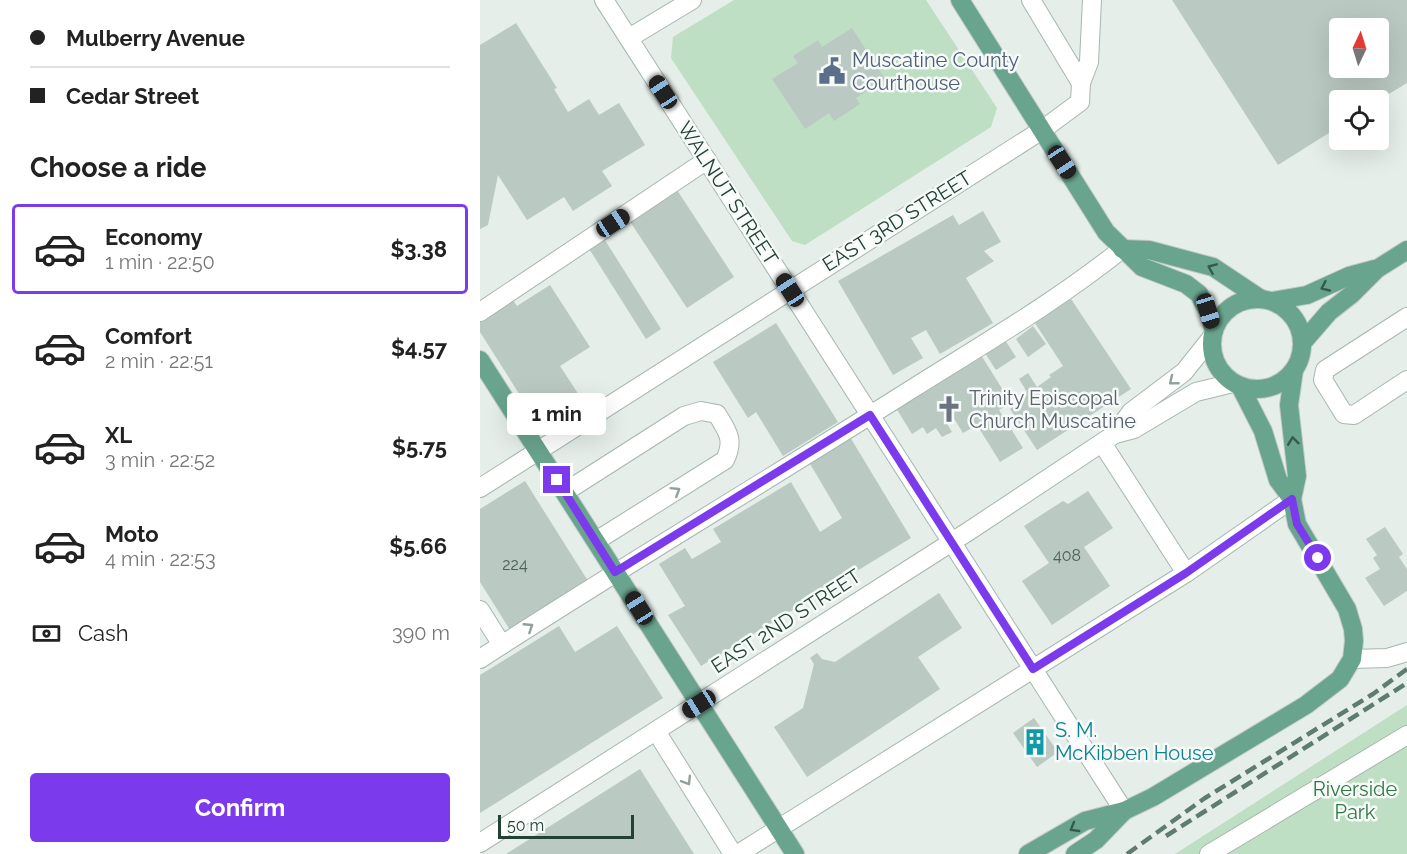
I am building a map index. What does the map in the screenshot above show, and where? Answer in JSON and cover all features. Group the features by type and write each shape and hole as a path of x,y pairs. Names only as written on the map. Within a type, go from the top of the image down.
{"main road":[{"path":"960,0 1106,232 1142,267 1186,284 1199,294 1208,311 1213,333 1212,350 1216,363 1223,374 1237,385 1263,431 1278,480 1292,499"},
{"path":"1122,249 1149,250 1213,267 1267,300 1284,307 1294,317 1300,328 1303,342 1301,357 1294,370 1285,380 1274,386 1261,389 1237,385"},
{"path":"1303,342 1315,326 1377,269 1407,250"},
{"path":"1213,333 1219,319 1232,306 1249,299 1267,300 1307,296 1349,276 1377,269"},
{"path":"480,360 795,854"},
{"path":"1028,854 1085,821 1124,811 1153,797 1306,705 1340,679 1352,659 1353,629 1347,609 1297,524 1292,499 1297,476 1289,405 1294,370"},
{"path":"1075,854 1096,840 1124,811"}],"street":[{"name":"WALNUT STREET","path":"604,0 1124,811"},
{"path":"629,38 692,0"},
{"path":"1031,0 1081,83"},
{"path":"1081,83 1089,62 1092,0"},
{"name":"EAST 3RD STREET","path":"480,488 1042,130 1080,102 1081,83"},
{"path":"480,312 707,160"},
{"path":"480,659 615,572 1082,281 1122,249"},
{"path":"1407,317 1325,370 1323,380 1344,414 1354,415 1407,380"},
{"name":"EAST 2ND STREET","path":"1108,438 1131,412 1184,372 1213,333"},
{"name":"EAST 2ND STREET","path":"480,843 952,542 1108,438 1134,429 1196,393 1237,385"},
{"path":"565,492 684,416 700,411 717,414 730,437 729,450 725,459 596,541"},
{"path":"1108,438 1186,573"},
{"path":"738,854 1186,573 1292,499"},
{"path":"480,610 502,645"},
{"path":"1352,659 1386,658 1407,652"},
{"path":"656,731 733,854"},
{"path":"1209,854 1407,735"}],"green space":[{"path":"734,0 926,0 997,108 991,127 805,245 792,241 671,58 673,37"},
{"name":"Riverside Park","path":"1407,705 1407,854 1175,854"}],"building":[{"path":"1172,0 1407,0 1407,83 1389,94 1389,90 1329,90 1329,133 1278,165"},
{"path":"516,23 557,88 554,89 568,112 589,99 599,115 619,103 645,145 602,171 612,186 573,211 564,197 527,220 498,175 488,225 480,229 480,45"},
{"name":"Muscatine County Courthouse","path":"852,28 885,79 856,98 860,104 834,121 829,113 805,129 772,79 798,63 793,56 818,40 822,47"},
{"path":"677,190 734,277 687,308 629,220"},
{"path":"983,211 1001,242 984,251 994,261 966,278 993,323 940,354 926,330 911,338 923,358 893,375 838,281 953,215 959,225"},
{"path":"603,237 661,329 646,339 588,247"},
{"path":"550,285 590,347 560,366 579,395 537,422 480,332 480,321 513,300 517,306"},
{"path":"1071,299 1131,389 1037,450 1010,409 1015,405 1013,402 1027,392 1019,379 1028,373 1037,387 1063,366 1035,323"},
{"path":"776,323 838,422 783,456 756,412 748,418 713,362"},
{"path":"1033,326 1046,344 1028,357 1016,339"},
{"path":"1003,337 1016,357 996,370 983,350"},
{"name":"Trinity Episcopal Church Muscatine","path":"981,355 1011,403 999,410 1023,448 1000,462 977,425 963,433 953,417 946,422 952,432 942,437 936,428 927,434 923,427 912,434 896,408"},
{"path":"850,437 911,538 701,666 668,615 685,606 659,564 685,548 692,559 721,542 713,529 791,482 820,532 842,518 809,462"},
{"path":"525,481 588,581 510,630 480,582 480,509"},
{"path":"1088,491 1113,528 1084,547 1110,586 1052,625 1022,581 1049,563 1024,526 1063,501 1068,504"},
{"path":"1385,527 1403,554 1399,557 1407,569 1407,591 1384,606 1365,578 1380,569 1373,558 1377,555 1366,539"},
{"path":"939,593 962,628 918,657 940,689 807,777 774,727 803,708 814,664 810,658 817,653 822,659 835,662"},
{"path":"559,626 575,652 617,626 663,698 480,813 480,675"},
{"name":"S. M. McKibben House","path":"1034,718 1058,752 1037,767 1013,733"},
{"path":"640,769 694,854 506,854"}],"railway":[{"path":"1127,854 1205,798 1373,694 1407,669"},
{"path":"1166,836 1407,683"}],"place":[{"name":"Muscatine County Courthouse","path":"832,71"},
{"name":"Trinity Episcopal Church Muscatine","path":"949,409"},
{"name":"S. M. McKibben House","path":"1035,742"}],"route":[{"path":"557,480 615,572 870,415 1033,669 1186,573 1292,499 1297,524 1318,558"}]}
